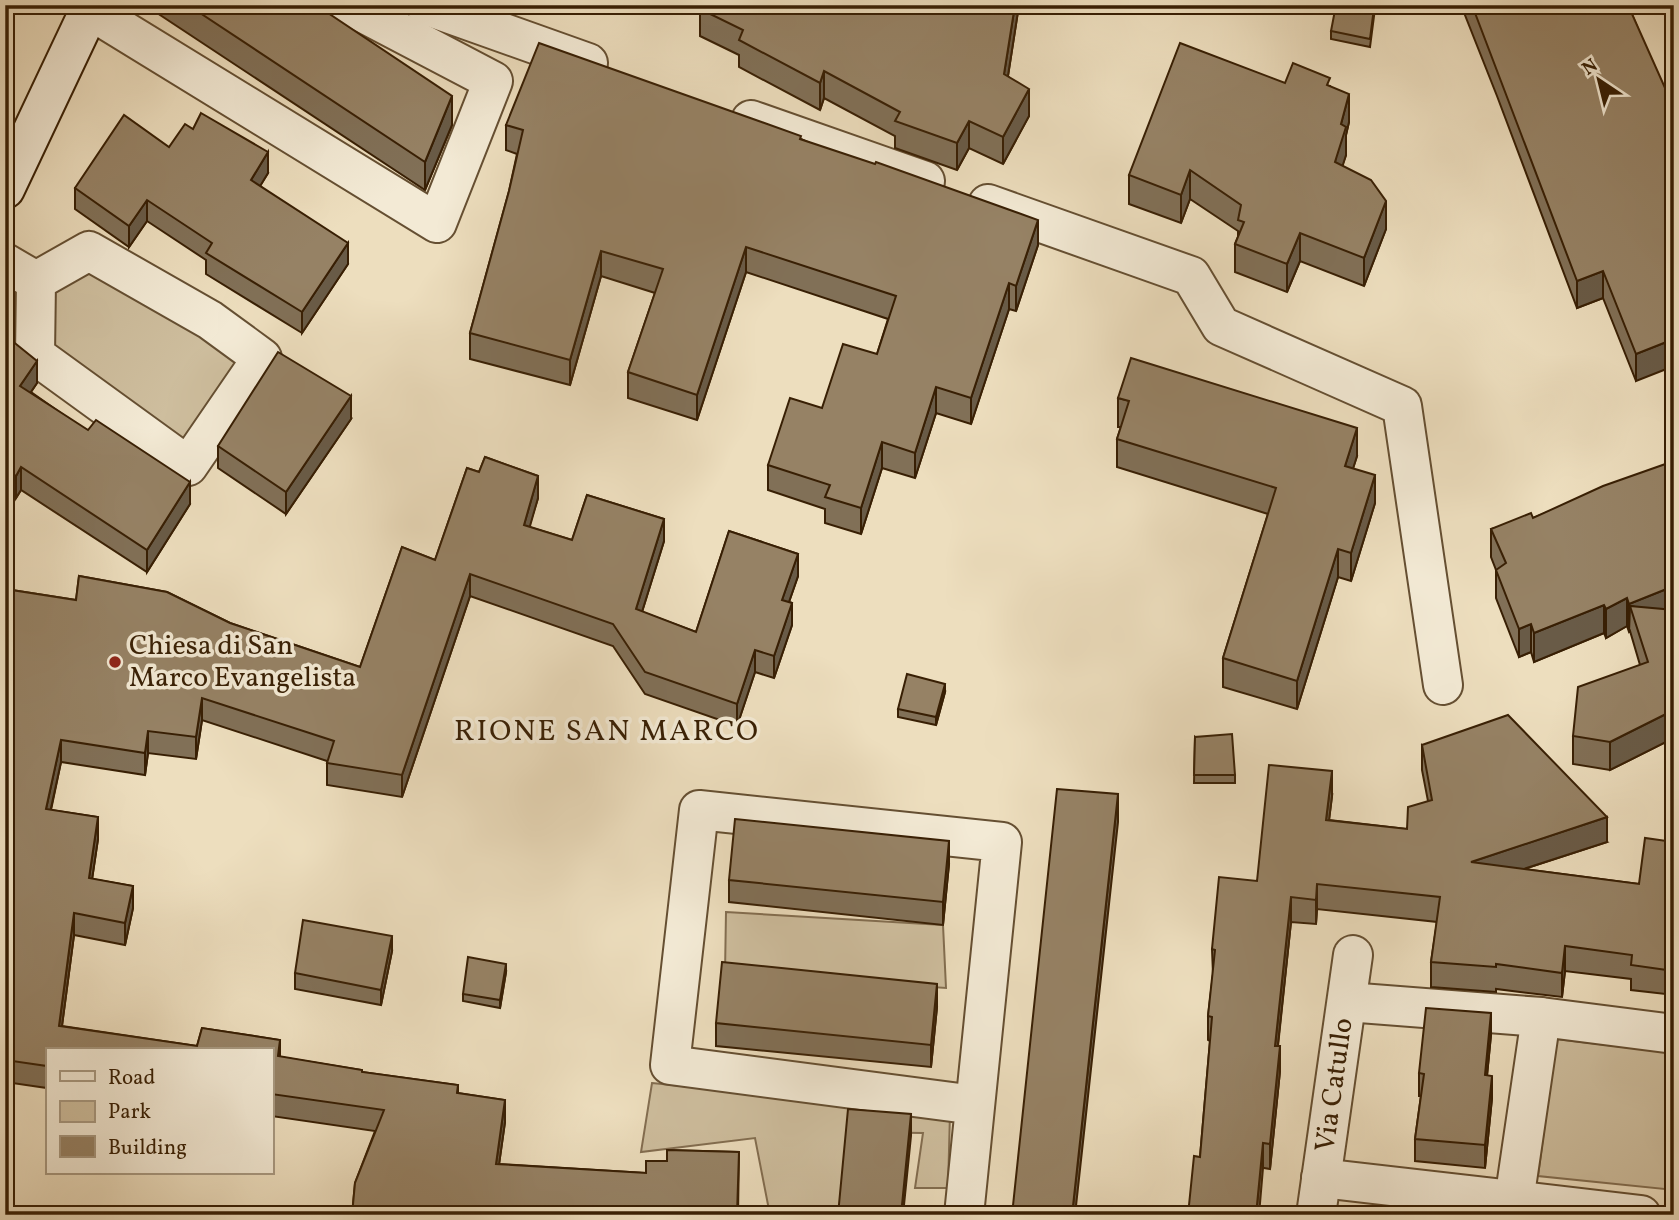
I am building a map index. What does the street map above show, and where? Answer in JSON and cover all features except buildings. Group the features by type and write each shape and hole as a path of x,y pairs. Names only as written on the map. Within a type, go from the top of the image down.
{"street":[{"path":"5,189 91,8 437,223 493,81 348,5"},
{"path":"425,5 618,74"},
{"path":"723,110 1191,276 1221,326 1402,406 1443,685"},
{"path":"89,251 210,320 262,358 188,466 35,355 21,272 89,251"},
{"path":"964,1215 1002,842 699,810 670,1065 975,1105"},
{"name":"Via Catullo","path":"1316,1215 1353,955"},
{"path":"1347,1002 1541,1017 1674,1034"},
{"path":"1514,1201 1541,1017"},
{"path":"1321,1178 1641,1215"}],"green space":[{"path":"89,251 248,347 188,466 35,355 36,281"},
{"path":"726,912 943,925 946,988 725,973"},
{"path":"1556,1039 1674,1053 1674,1190 1538,1176"},
{"path":"652,1083 950,1113 948,1188 915,1188 923,1133 848,1132 840,1215 770,1215 755,1138 641,1152"}],"place":[{"name":"Chiesa di San Marco Evangelista","path":"115,662"}],"district":[{"name":"RIONE SAN MARCO","path":"607,732"}]}
